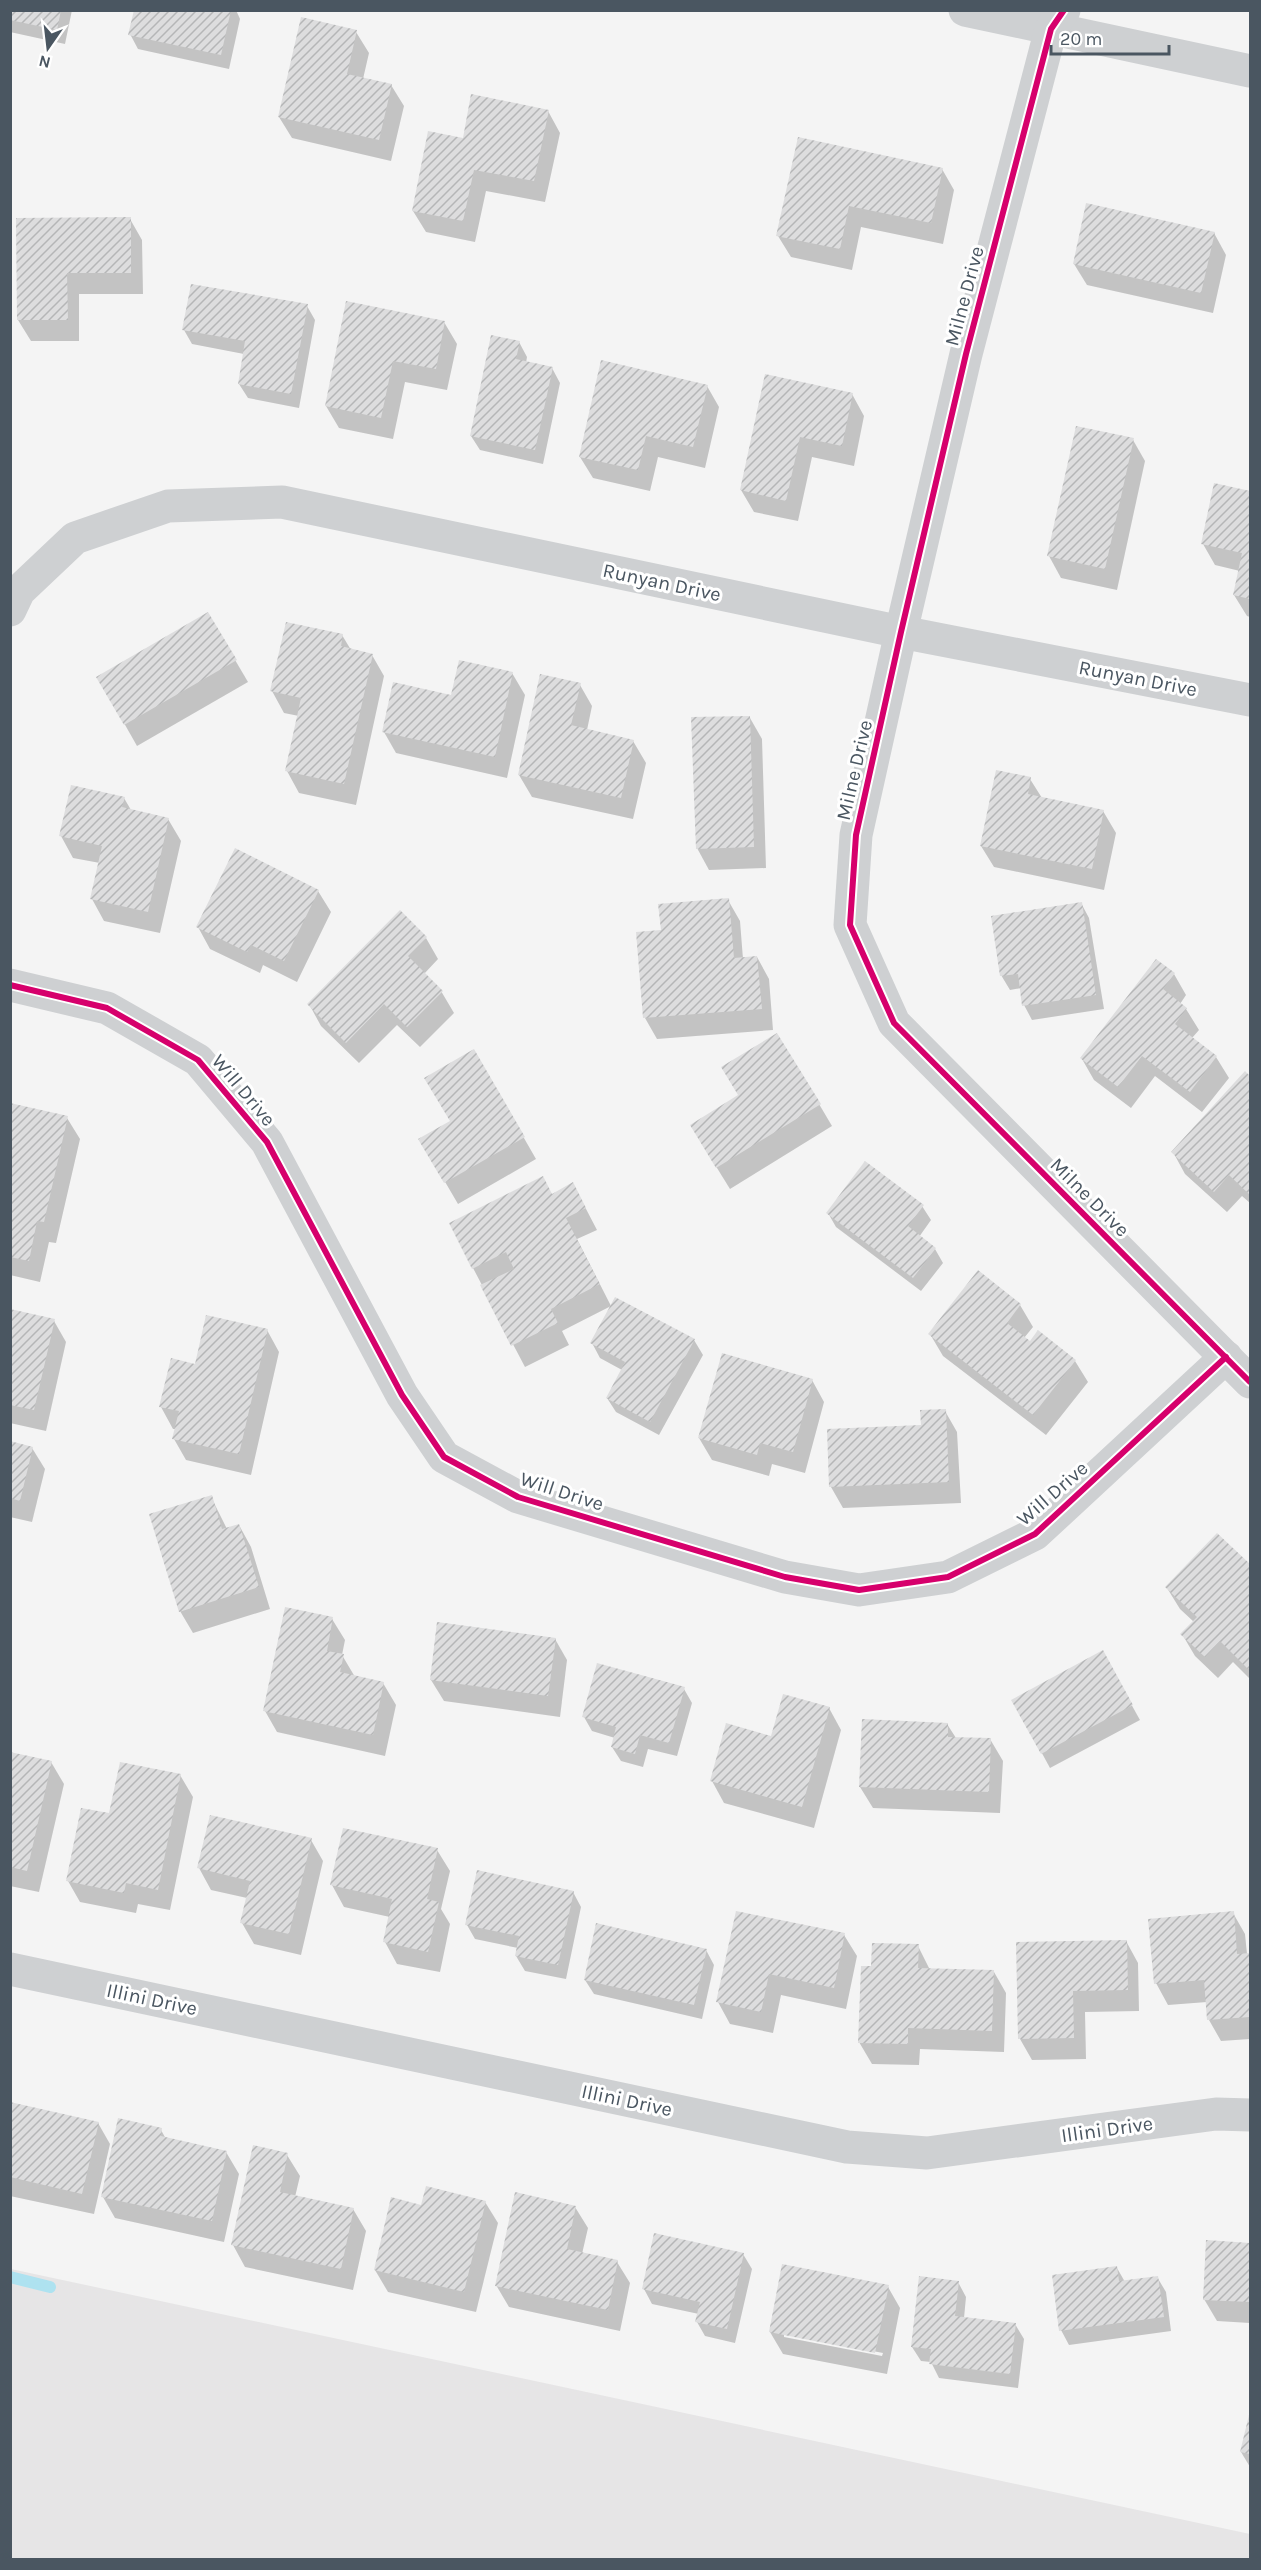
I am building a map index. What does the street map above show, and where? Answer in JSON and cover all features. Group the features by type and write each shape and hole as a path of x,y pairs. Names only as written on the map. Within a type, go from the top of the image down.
{"street":[{"path":"965,10 1054,17 1251,71"},
{"name":"Milne Drive","path":"1054,17 966,354 901,632 856,835 850,925 894,1023 1251,1382"},
{"name":"Runyan Drive","path":"10,610 19,591 75,538 168,506 282,502 901,632 1251,700"},
{"name":"Will Drive","path":"10,985 107,1008 198,1060 267,1142 402,1395 444,1457 518,1497 785,1577 858,1590 948,1577 1035,1534 1226,1357"},
{"name":"Illini Drive","path":"10,1969 847,2147 927,2153 1216,2114 1251,2115"}],"shaded area":[{"path":"11,2269 1250,2534 1250,2559 11,2559"}],"building":[{"path":"10,10 61,10 57,30 10,20"},
{"path":"134,10 231,10 221,55 128,35"},
{"path":"301,17 357,30 347,74 392,84 379,140 278,117"},
{"path":"471,94 549,110 534,181 474,170 463,221 412,211 428,131 463,138"},
{"path":"798,137 943,168 931,223 849,206 840,249 776,236"},
{"path":"1086,203 1215,232 1201,293 1073,264"},
{"path":"131,217 131,273 67,273 68,320 17,320 16,218"},
{"path":"191,284 308,304 291,394 238,384 245,341 182,330"},
{"path":"346,301 445,321 436,369 393,361 381,418 325,406"},
{"path":"491,335 520,341 516,359 553,367 535,450 470,436"},
{"path":"601,360 708,385 693,447 646,436 638,470 579,457"},
{"path":"765,374 853,393 842,446 800,437 786,501 740,490"},
{"path":"1076,426 1134,438 1105,569 1047,556"},
{"path":"1214,483 1250,491 1250,599 1233,595 1242,553 1201,544"},
{"path":"208,612 237,660 124,725 96,677"},
{"path":"286,622 343,634 341,646 373,654 344,784 285,771 301,698 270,691"},
{"path":"459,660 513,672 495,757 382,732 393,682 451,695"},
{"path":"540,674 581,683 571,725 634,740 621,798 518,775"},
{"path":"750,716 754,847 696,849 691,717"},
{"path":"996,770 1031,777 1028,794 1104,810 1092,869 980,846"},
{"path":"71,785 125,797 122,807 169,818 148,912 90,899 102,846 59,836"},
{"path":"235,848 319,890 284,961 251,945 247,952 196,927"},
{"path":"729,898 734,958 757,956 762,1009 643,1018 636,932 661,930 658,904"},
{"path":"1082,902 1096,995 1022,1006 1018,974 1000,976 991,916"},
{"path":"400,910 427,937 408,956 443,991 407,1027 384,1004 346,1043 307,1004"},
{"path":"1156,959 1175,973 1163,989 1187,1008 1175,1024 1217,1056 1190,1092 1142,1056 1118,1087 1080,1058"},
{"path":"777,1033 821,1104 716,1168 690,1125 738,1095 721,1067"},
{"path":"474,1049 525,1137 444,1183 418,1139 450,1121 424,1078"},
{"path":"1245,1071 1250,1076 1250,1195 1229,1175 1214,1192 1171,1152"},
{"path":"10,1103 68,1116 44,1222 37,1221 29,1261 10,1257"},
{"path":"865,1161 924,1205 908,1226 936,1248 913,1278 826,1213"},
{"path":"543,1176 552,1194 573,1182 586,1208 566,1218 600,1284 551,1309 558,1323 511,1346 480,1285 514,1269 506,1252 472,1269 449,1223"},
{"path":"978,1270 1021,1304 1007,1323 1030,1341 1038,1330 1076,1360 1033,1415 928,1334"},
{"path":"615,1297 695,1339 650,1422 606,1398 625,1362 590,1343"},
{"path":"10,1309 55,1319 34,1410 10,1405"},
{"path":"206,1315 268,1329 239,1454 172,1439 179,1411 159,1407 171,1358 195,1364"},
{"path":"722,1353 813,1379 793,1452 760,1443 757,1455 698,1438"},
{"path":"946,1409 949,1482 829,1487 827,1429 921,1425 920,1410"},
{"path":"10,1441 33,1447 20,1501 10,1498"},
{"path":"212,1495 222,1529 239,1524 259,1587 179,1612 149,1514"},
{"path":"1217,1533 1250,1564 1250,1666 1248,1669 1220,1641 1205,1657 1180,1634 1197,1617 1165,1587"},
{"path":"285,1607 333,1617 327,1651 344,1654 340,1672 384,1682 373,1735 263,1711"},
{"path":"437,1622 556,1638 548,1696 430,1680"},
{"path":"1103,1650 1133,1705 1041,1754 1011,1700"},
{"path":"597,1663 685,1687 669,1743 640,1735 635,1754 611,1747 616,1727 582,1717"},
{"path":"783,1694 830,1707 802,1807 710,1781 726,1723 771,1736"},
{"path":"862,1719 948,1723 948,1737 991,1738 989,1792 859,1787"},
{"path":"10,1752 52,1761 27,1871 10,1867"},
{"path":"120,1762 181,1774 158,1890 126,1883 124,1893 66,1881 81,1808 109,1813"},
{"path":"210,1815 312,1838 289,1934 240,1923 250,1881 197,1868"},
{"path":"343,1828 438,1848 427,1899 439,1902 428,1952 383,1942 392,1899 330,1885"},
{"path":"477,1870 574,1891 558,1965 515,1956 519,1936 465,1925"},
{"path":"736,1911 845,1933 834,1988 769,1974 761,2012 716,2002"},
{"path":"1234,1911 1237,1954 1250,1953 1250,2017 1207,2020 1204,1980 1154,1984 1148,1919"},
{"path":"596,1923 707,1949 694,2005 584,1980"},
{"path":"1127,1940 1128,1990 1073,1991 1074,2038 1018,2039 1016,1942"},
{"path":"872,1943 919,1944 918,1968 994,1970 992,2031 908,2028 908,2044 858,2043 861,1966 871,1966"},
{"path":"10,2102 99,2122 82,2194 10,2177"},
{"path":"118,2118 162,2128 161,2136 227,2151 212,2221 101,2197"},
{"path":"253,2145 288,2153 280,2192 354,2208 341,2269 231,2245"},
{"path":"426,2186 486,2201 464,2292 374,2270 391,2197 421,2205"},
{"path":"515,2192 576,2206 567,2249 618,2260 608,2310 495,2286"},
{"path":"654,2233 744,2253 727,2329 695,2322 700,2302 642,2289"},
{"path":"1206,2240 1250,2243 1250,2302 1203,2300"},
{"path":"782,2264 889,2285 875,2353 769,2332"},
{"path":"1117,2266 1119,2281 1158,2276 1164,2317 1059,2331 1052,2275"},
{"path":"919,2276 959,2281 955,2316 1016,2323 1010,2374 929,2364 931,2349 911,2347"},
{"path":"1250,2411 1250,2454 1240,2452"}],"waterway":[{"path":"10,2277 50,2287"}],"cycle path":[{"path":"1064,10 1051,29 966,354 856,835 850,925 894,1023 1250,1382"},
{"path":"10,985 107,1008 198,1060 267,1142 402,1395 444,1457 518,1497 785,1577 859,1590 948,1577 1035,1534 1226,1357"}]}
